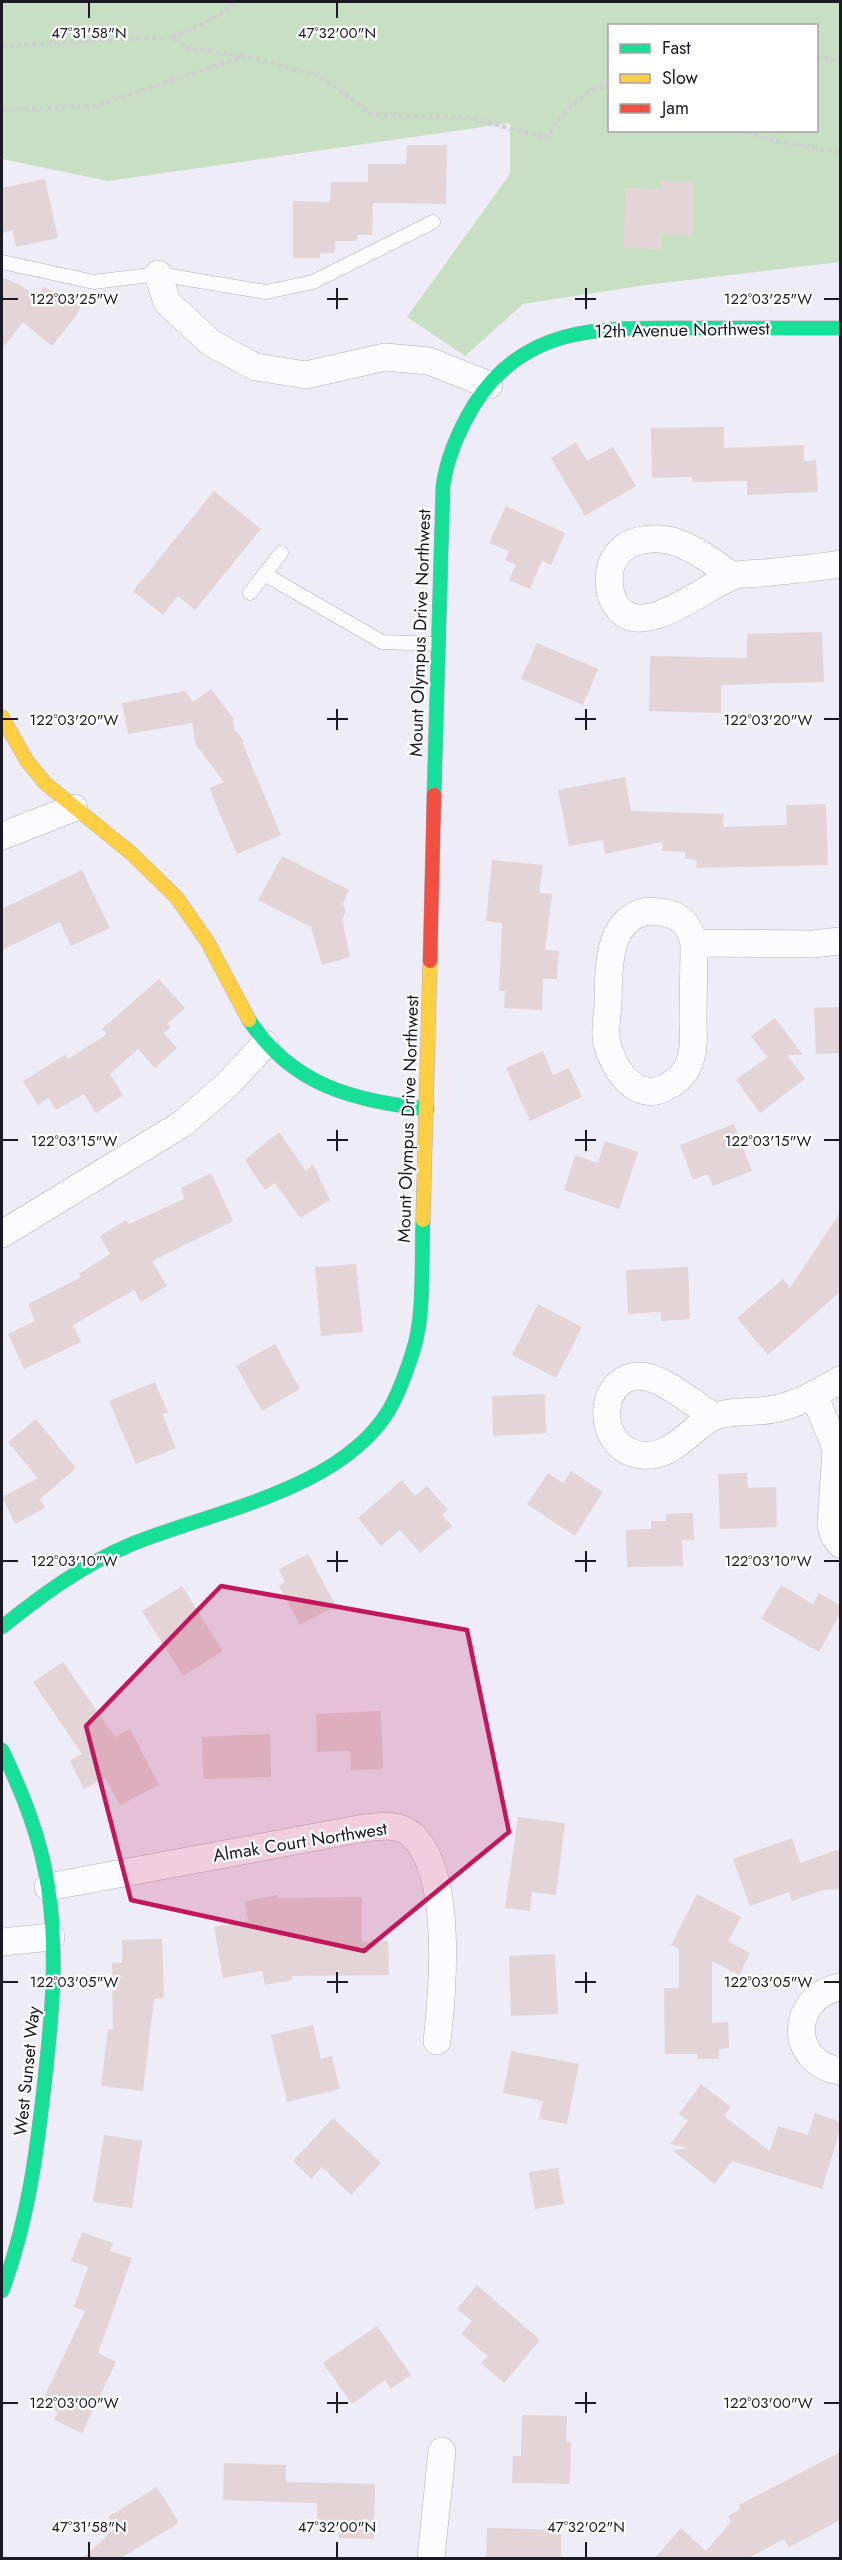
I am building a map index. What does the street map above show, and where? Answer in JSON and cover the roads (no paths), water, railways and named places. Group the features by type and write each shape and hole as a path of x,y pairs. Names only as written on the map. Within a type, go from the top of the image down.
{"street":[{"path":"158,274 167,302 211,343 256,367 306,375 386,357 429,361 489,384"},
{"name":"12th Avenue Northwest","path":"489,384 518,355 538,345 577,333 609,328 840,328"},
{"name":"Mount Olympus Drive Northwest","path":"2,1627 50,1588 120,1550 307,1481 341,1460 367,1438 389,1410 414,1349 420,1313 427,1109 441,511 446,471 458,437 489,384"},
{"path":"732,576 840,564"},
{"path":"2,717 37,775 74,808 139,859 164,884 195,922 265,1044 290,1067 333,1088 398,1106 427,1109"},
{"path":"2,836 74,808"},
{"path":"665,911 679,918 691,928 694,943 692,1054 687,1072 675,1083 658,1092 642,1091 631,1085 620,1072 606,1042 610,959 615,938 625,921 635,913 665,911"},
{"path":"694,943 813,944 840,941"},
{"path":"2,1234 182,1125 227,1085 265,1044"},
{"path":"713,1416 772,1410 814,1395 840,1380"},
{"path":"814,1395 838,1450 831,1525 840,1544"},
{"name":"West Sunset Way","path":"2,1750 30,1820 48,1887 52,2012 32,2188 20,2243 2,2291"},
{"name":"Almak Court Northwest","path":"48,1887 364,1828 386,1825 398,1827 411,1834 419,1844 428,1858 434,1876 442,1935 442,1993 437,2040"},
{"path":"2,1942 51,1938"},
{"path":"840,1987 829,1989 808,2005 802,2017 801,2030 803,2043 810,2055 819,2064 840,2071"},
{"path":"430,2559 442,2451"}],"lane":[{"path":"2,262 94,282 158,274 267,292 313,282 433,222"},
{"path":"250,593 281,553"},
{"path":"266,574 382,642 437,644"}]}
